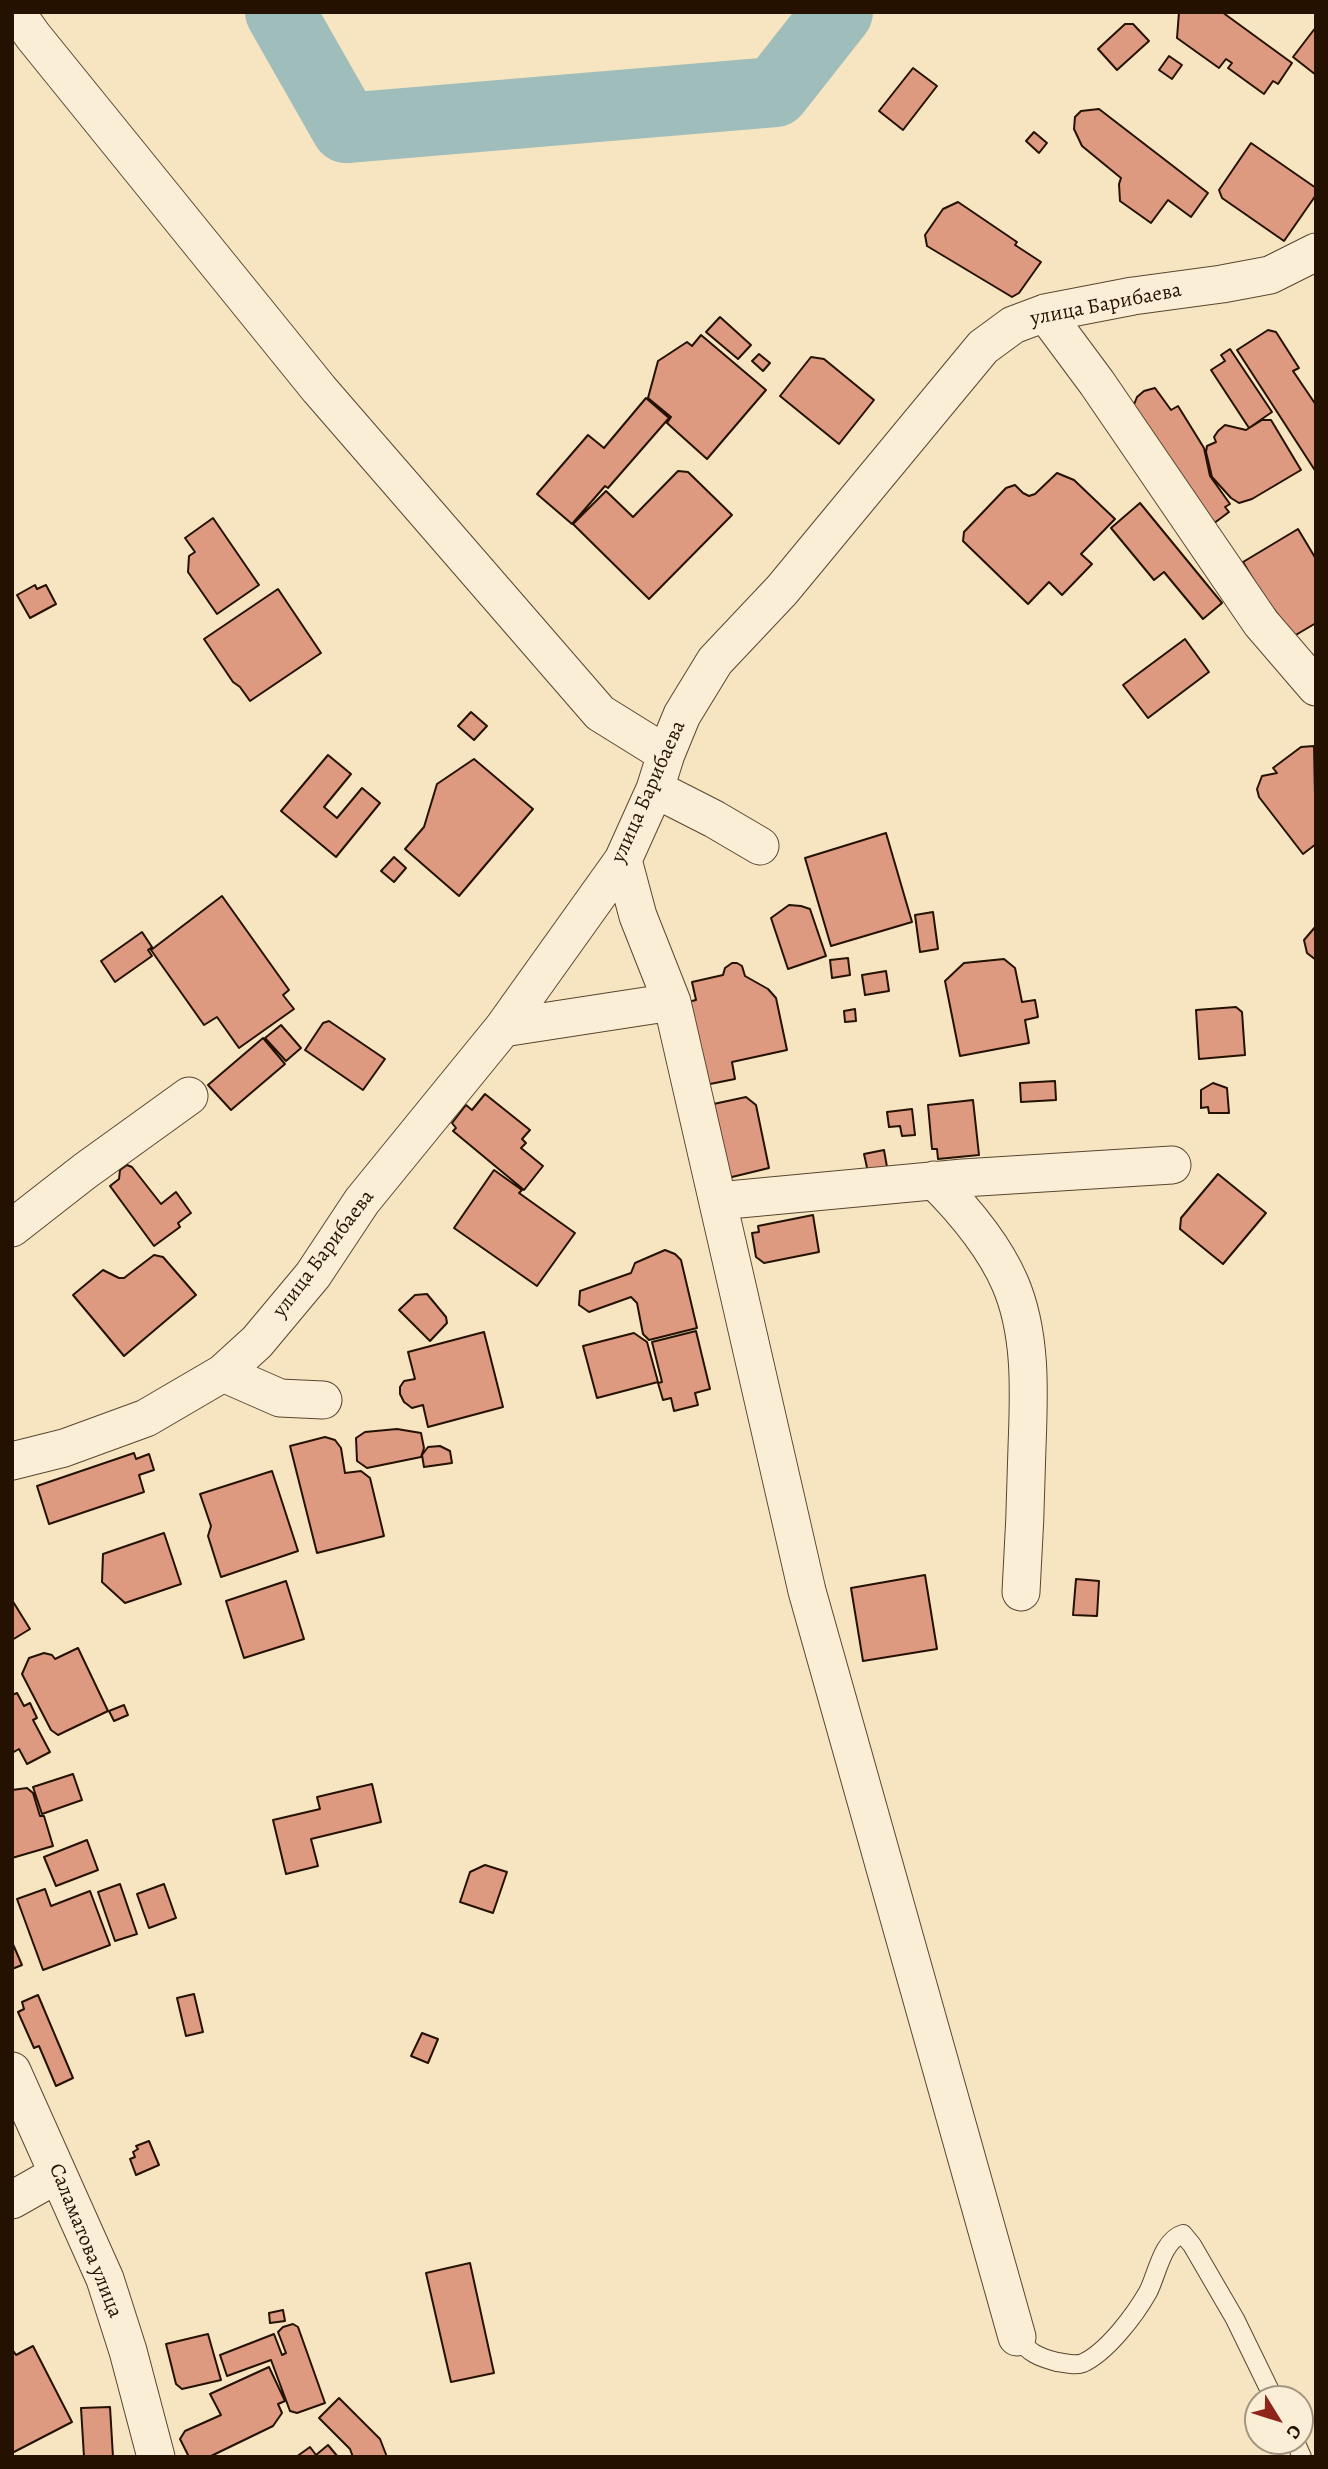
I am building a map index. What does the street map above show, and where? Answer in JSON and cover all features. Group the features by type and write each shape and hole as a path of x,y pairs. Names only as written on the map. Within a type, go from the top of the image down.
{"street":[{"path":"16,12 319,389 600,713 666,754"},
{"name":"улица Барибаева","path":"12,1461 64,1448 146,1418 223,1373 257,1342 313,1275 362,1201 503,1028 623,860 655,789 682,715 715,661 782,590 983,347 1013,325 1045,313 1133,296 1270,275 1316,252"},
{"path":"1045,313 1097,383 1261,623 1316,687"},
{"path":"655,789 760,846"},
{"path":"623,860 638,916 672,1002 807,1591 1017,2337"},
{"path":"503,1028 672,1002"},
{"path":"12,1228 189,1097"},
{"path":"718,1201 934,1180 1172,1166"},
{"path":"934,1180 961,1208 984,1240 1010,1283 1022,1325 1029,1380 1021,1592"},
{"path":"223,1373 280,1398 323,1400"},
{"name":"Саламатова улица","path":"12,2071 105,2279 128,2351 156,2457"},
{"path":"12,2200 58,2174"}],"lane":[{"path":"1017,2337 1027,2351 1066,2364 1081,2364 1103,2349 1121,2330 1147,2293 1169,2244 1175,2236 1183,2234 1235,2319 1267,2385"}],"building":[{"path":"1179,12 1222,12 1292,63 1278,84 1273,81 1264,94 1228,68 1232,63 1226,59 1219,68 1177,38"},
{"path":"1125,24 1133,24 1149,41 1117,70 1098,49"},
{"path":"1316,27 1316,75 1293,57"},
{"path":"1169,56 1182,65 1172,79 1159,70"},
{"path":"913,68 937,86 903,130 879,111"},
{"path":"1099,109 1208,193 1191,217 1168,200 1151,223 1120,201 1121,178 1082,146 1074,129 1075,117 1081,111"},
{"path":"1034,132 1047,143 1039,153 1026,141"},
{"path":"1251,143 1316,188 1316,195 1284,241 1222,198 1219,190"},
{"path":"958,202 1017,242 1015,245 1041,262 1019,293 1012,297 927,246 925,235 943,209"},
{"path":"720,317 751,345 738,359 706,332"},
{"path":"1268,330 1276,332 1299,368 1293,371 1316,405 1316,472 1237,350"},
{"path":"701,335 766,390 707,459 667,423 671,417 648,398 658,361 687,342 692,346"},
{"path":"1230,349 1272,412 1249,428 1211,370 1225,361 1221,355"},
{"path":"759,354 770,363 763,371 752,361"},
{"path":"811,357 824,359 874,400 839,444 780,396"},
{"path":"1155,388 1171,410 1178,406 1204,448 1210,476 1230,504 1225,507 1229,512 1209,527 1133,407 1137,397 1144,391"},
{"path":"646,398 669,418 608,488 605,486 572,524 537,494 588,435 604,448"},
{"path":"1262,420 1271,420 1301,470 1252,499 1239,503 1212,477 1207,446 1216,442 1214,437 1225,425 1246,430"},
{"path":"678,471 688,472 732,515 649,599 573,524 606,491 633,517"},
{"path":"1057,473 1074,480 1115,519 1081,554 1092,564 1062,595 1049,582 1028,604 963,541 964,532 1006,488 1015,485 1029,496 1035,494"},
{"path":"1140,503 1222,603 1203,619 1164,572 1154,580 1111,528"},
{"path":"213,518 259,585 217,614 188,572 189,556 195,552 185,538"},
{"path":"1298,529 1316,559 1316,623 1294,636 1260,591 1243,562"},
{"path":"35,585 37,589 46,585 56,604 30,618 17,595"},
{"path":"278,589 321,653 250,701 233,682 204,639"},
{"path":"1185,639 1209,672 1148,718 1123,685"},
{"path":"471,712 487,726 474,740 458,726"},
{"path":"1314,746 1316,844 1303,854 1259,797 1257,789 1262,776 1277,773 1273,768 1301,747"},
{"path":"328,755 351,774 324,807 337,818 362,788 380,803 336,857 281,811"},
{"path":"474,759 533,809 459,896 405,849 424,827 437,784"},
{"path":"886,833 912,922 831,946 805,858"},
{"path":"394,857 406,868 394,882 381,871"},
{"path":"222,896 289,990 283,995 294,1009 239,1048 217,1017 204,1025 151,950"},
{"path":"789,905 810,909 826,956 788,969 771,918"},
{"path":"933,912 938,949 920,952 915,915"},
{"path":"1316,926 1316,960 1307,953 1304,940"},
{"path":"142,932 152,947 148,950 152,956 115,982 101,961"},
{"path":"848,958 850,975 832,978 830,960"},
{"path":"1004,959 1015,968 1022,1002 1035,1000 1038,1017 1025,1020 1029,1043 960,1056 945,981 964,963"},
{"path":"732,963 742,966 745,976 768,989 776,998 787,1050 732,1062 735,1079 700,1086 683,1003 696,1000 692,982 723,975 725,968"},
{"path":"886,971 889,991 865,995 862,975"},
{"path":"1236,1007 1242,1012 1245,1055 1199,1059 1196,1010"},
{"path":"855,1009 856,1021 845,1022 844,1011"},
{"path":"329,1021 385,1059 363,1090 305,1050 323,1023"},
{"path":"281,1025 301,1048 286,1061 265,1038"},
{"path":"263,1038 285,1064 231,1110 208,1085"},
{"path":"1055,1081 1056,1100 1021,1102 1020,1083"},
{"path":"1213,1083 1227,1088 1229,1113 1209,1113 1208,1107 1201,1108 1201,1090"},
{"path":"485,1094 530,1130 522,1139 526,1143 521,1148 543,1166 524,1190 453,1131 456,1128 452,1123 466,1105 472,1110"},
{"path":"746,1097 756,1105 769,1168 732,1177 721,1169 709,1105"},
{"path":"973,1100 979,1155 938,1159 937,1149 932,1149 928,1105"},
{"path":"912,1109 915,1135 902,1136 900,1126 889,1127 887,1112"},
{"path":"884,1150 887,1167 868,1172 864,1154"},
{"path":"127,1165 132,1167 161,1204 176,1192 191,1213 178,1223 180,1227 154,1246 110,1186 119,1179 120,1170"},
{"path":"494,1170 522,1190 519,1193 575,1233 537,1286 454,1228"},
{"path":"1218,1174 1266,1213 1223,1264 1180,1229 1181,1218"},
{"path":"813,1215 819,1252 764,1263 756,1257 752,1233 759,1232 758,1226"},
{"path":"665,1250 681,1260 697,1328 649,1340 643,1334 637,1303 631,1297 589,1312 579,1305 580,1291 631,1273 635,1263"},
{"path":"154,1255 163,1257 196,1295 124,1356 73,1295 103,1270 124,1278"},
{"path":"427,1294 446,1317 447,1323 430,1341 399,1310 415,1295"},
{"path":"696,1331 710,1389 695,1393 698,1405 674,1411 671,1398 663,1400 658,1383 662,1382 652,1342"},
{"path":"484,1332 503,1407 428,1427 423,1405 412,1408 404,1402 400,1394 404,1381 415,1379 408,1352"},
{"path":"634,1333 647,1342 658,1382 597,1398 583,1346"},
{"path":"397,1429 421,1433 424,1448 421,1457 367,1468 357,1461 356,1438 365,1432"},
{"path":"325,1437 335,1440 341,1448 345,1473 361,1471 370,1478 384,1536 317,1553 290,1446"},
{"path":"440,1446 450,1451 452,1463 424,1467 422,1455 428,1447"},
{"path":"134,1453 136,1459 149,1454 154,1470 139,1475 144,1492 49,1524 37,1486"},
{"path":"272,1471 298,1551 221,1577 208,1536 211,1526 200,1494"},
{"path":"164,1533 181,1584 125,1603 102,1582 103,1554"},
{"path":"925,1575 937,1649 863,1661 851,1588"},
{"path":"1076,1579 1099,1581 1097,1616 1073,1615"},
{"path":"286,1581 304,1639 244,1658 226,1601"},
{"path":"12,1600 30,1629 12,1640"},
{"path":"78,1648 108,1711 58,1735 51,1730 22,1674 29,1658 44,1653 55,1659"},
{"path":"17,1693 24,1706 30,1703 37,1718 33,1720 50,1752 27,1764 19,1749 12,1753 12,1695"},
{"path":"124,1705 128,1715 114,1721 109,1711"},
{"path":"73,1774 82,1800 42,1814 33,1787"},
{"path":"372,1784 381,1822 311,1839 318,1866 286,1874 273,1820 320,1809 317,1797"},
{"path":"27,1788 33,1793 40,1816 44,1816 53,1846 12,1858 12,1790"},
{"path":"87,1840 98,1870 56,1886 44,1857"},
{"path":"485,1865 507,1872 493,1913 460,1902 470,1872"},
{"path":"120,1884 137,1934 115,1941 98,1892"},
{"path":"164,1884 176,1918 149,1928 137,1894"},
{"path":"45,1889 51,1906 90,1891 110,1945 43,1970 17,1899"},
{"path":"12,1942 22,1965 12,1969"},
{"path":"194,1994 203,2032 186,2036 177,1998"},
{"path":"38,1995 73,2078 56,2086 39,2046 34,2048 18,2012 24,2009 22,2002"},
{"path":"422,2033 438,2039 428,2063 411,2056"},
{"path":"149,2141 159,2165 136,2175 130,2159 135,2157 133,2152 138,2149 136,2146"},
{"path":"470,2263 494,2373 451,2382 426,2273"},
{"path":"283,2310 285,2321 270,2323 269,2313"},
{"path":"293,2324 298,2327 325,2403 297,2413 290,2411 271,2360 227,2376 220,2355 274,2334 282,2355 286,2353 278,2332"},
{"path":"208,2334 221,2380 182,2389 176,2384 166,2344"},
{"path":"33,2346 72,2422 12,2453 12,2349 16,2355"},
{"path":"269,2367 285,2401 278,2404 282,2413 273,2426 209,2457 189,2457 180,2439 185,2431 221,2415 210,2394"},
{"path":"339,2398 380,2439 387,2457 353,2457 350,2449 319,2418"},
{"path":"110,2407 113,2457 84,2457 81,2408"},
{"path":"328,2445 338,2457 296,2457 310,2447 316,2455"}],"waterway":[{"path":"280,12 346,128 775,92 838,12"}]}
